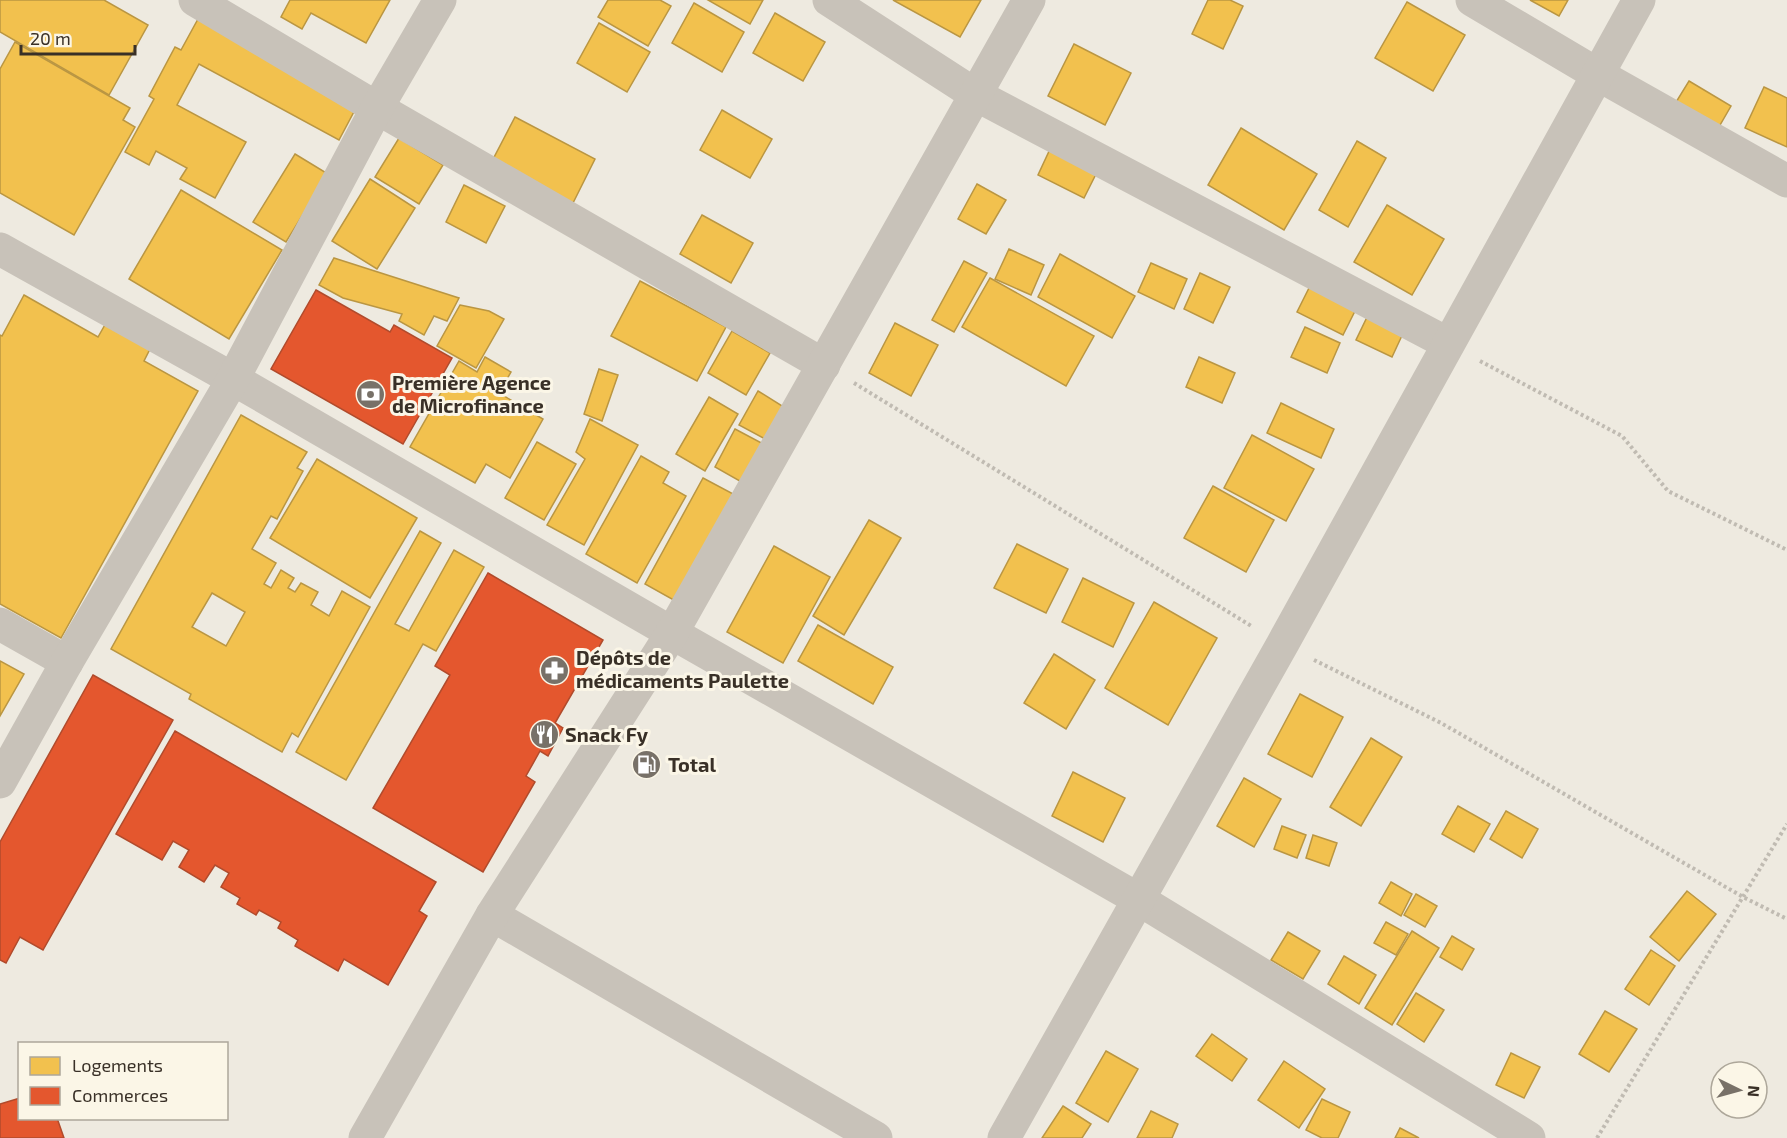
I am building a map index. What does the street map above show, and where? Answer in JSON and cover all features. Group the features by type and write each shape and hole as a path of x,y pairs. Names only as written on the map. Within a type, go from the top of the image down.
{"street":[{"path":"195,0 377,108 824,365"},
{"path":"0,782 67,662 232,379 377,108 440,0"},
{"path":"830,0 976,95 1447,343"},
{"path":"365,1138 492,915 672,633 1029,0"},
{"path":"1472,0 1597,75 1787,181"},
{"path":"1004,1138 1282,645 1447,343 1639,0"},
{"path":"0,249 232,379 1138,899 1529,1138"},
{"path":"0,624 67,662"},
{"path":"492,915 876,1138"}],"path":[{"path":"1447,343 1622,436 1668,491 1787,550"},
{"path":"824,365 1282,645 1441,723 1787,920"},
{"path":"1597,1138 1787,824"}],"building: Logements":[{"path":"0,0 104,0 148,25 109,95 0,32"},
{"path":"290,0 390,0 366,43 311,13 302,29 281,17"},
{"path":"608,0 660,0 671,6 648,46 598,17"},
{"path":"708,0 763,0 750,24"},
{"path":"893,0 981,0 960,37"},
{"path":"1208,0 1230,0 1243,6 1223,49 1192,34"},
{"path":"1530,0 1568,0 1559,16"},
{"path":"1407,2 1465,35 1433,91 1375,58"},
{"path":"694,3 744,32 722,72 672,43"},
{"path":"775,13 825,42 803,81 753,53"},
{"path":"198,19 357,106 339,140 199,64 177,105 246,142 215,198 180,179 187,168 156,151 149,165 125,152 154,99 149,96 175,47 181,50"},
{"path":"599,23 650,52 627,92 577,63"},
{"path":"15,42 130,108 123,120 135,127 74,235 0,193 0,69"},
{"path":"1074,44 1131,73 1105,125 1048,96"},
{"path":"1689,81 1731,106 1716,132 1673,107"},
{"path":"1764,87 1787,98 1787,147 1745,128"},
{"path":"722,110 772,139 750,178 700,150"},
{"path":"515,117 595,159 571,207 490,165"},
{"path":"1241,128 1317,174 1284,230 1208,185"},
{"path":"399,138 443,165 419,204 375,177"},
{"path":"1357,141 1386,158 1348,227 1319,210"},
{"path":"1051,147 1098,170 1084,198 1038,175"},
{"path":"295,154 328,174 286,242 253,222"},
{"path":"370,179 415,208 377,269 332,241"},
{"path":"977,184 1006,200 986,234 958,219"},
{"path":"464,185 505,206 486,243 446,222"},
{"path":"181,190 282,250 229,339 129,279"},
{"path":"1387,205 1444,239 1412,295 1354,262"},
{"path":"702,215 753,243 731,283 680,254"},
{"path":"1009,249 1044,265 1031,295 995,279"},
{"path":"1060,254 1135,296 1112,338 1038,297"},
{"path":"334,258 459,298 447,321 434,316 424,335 399,321 402,314 343,298 319,285"},
{"path":"964,261 987,273 954,332 932,320"},
{"path":"1151,263 1187,279 1174,309 1138,292"},
{"path":"1200,273 1230,287 1213,323 1184,309"},
{"path":"990,278 1094,336 1066,386 962,327"},
{"path":"640,281 726,327 697,381 611,336"},
{"path":"1311,284 1357,307 1343,335 1297,312"},
{"path":"24,295 98,337 106,323 151,347 144,361 198,391 61,638 0,604 0,335 2,336"},
{"path":"460,305 489,311 504,319 476,368 437,346"},
{"path":"1370,311 1406,327 1392,357 1356,340"},
{"path":"895,323 938,345 911,396 869,373"},
{"path":"1305,327 1340,343 1327,373 1291,357"},
{"path":"732,331 770,353 746,395 708,373"},
{"path":"485,357 511,372 499,393 543,419 510,478 486,464 475,483 410,447 459,361 477,372"},
{"path":"1199,357 1235,373 1222,403 1186,387"},
{"path":"599,369 618,375 602,421 584,414"},
{"path":"758,391 787,409 769,441 739,425"},
{"path":"709,397 738,414 705,471 676,454"},
{"path":"1281,403 1334,429 1321,458 1267,433"},
{"path":"241,415 307,452 297,468 303,471 277,519 271,516 252,549 276,563 264,584 271,588 281,570 294,578 288,588 295,592 301,583 318,592 311,605 329,616 342,591 370,607 298,737 292,733 282,752 189,699 191,694 111,649","holes":["212,593 245,612 226,646 192,627"]},
{"path":"590,419 638,445 584,545 547,525 585,459 576,452"},
{"path":"735,429 765,445 745,484 715,467"},
{"path":"1252,435 1314,469 1286,521 1224,488"},
{"path":"537,442 576,464 544,520 505,498"},
{"path":"641,456 669,472 663,483 686,496 637,583 586,554"},
{"path":"317,459 417,518 370,598 270,538"},
{"path":"703,478 737,496 679,603 645,584"},
{"path":"1213,486 1274,520 1246,572 1184,538"},
{"path":"869,520 901,538 844,635 813,616"},
{"path":"420,531 441,543 395,624 409,631 454,550 484,567 436,651 423,644 346,780 296,752"},
{"path":"1017,544 1068,569 1046,613 994,588"},
{"path":"774,546 830,577 783,663 727,632"},
{"path":"1083,578 1134,603 1113,647 1062,622"},
{"path":"1154,602 1217,638 1168,725 1105,688"},
{"path":"818,625 893,667 873,704 798,661"},
{"path":"1054,654 1095,680 1066,729 1024,703"},
{"path":"0,661 24,674 0,716"},
{"path":"1300,694 1343,717 1312,777 1268,754"},
{"path":"1371,738 1402,757 1361,826 1330,807"},
{"path":"1073,772 1125,798 1103,842 1052,816"},
{"path":"1244,778 1281,799 1254,847 1217,826"},
{"path":"1458,806 1490,824 1474,852 1442,834"},
{"path":"1506,811 1538,829 1522,858 1490,839"},
{"path":"1282,826 1306,835 1297,858 1274,849"},
{"path":"1313,835 1337,843 1329,866 1306,858"},
{"path":"1391,882 1412,894 1401,916 1379,903"},
{"path":"1687,891 1716,914 1679,961 1650,937"},
{"path":"1416,894 1437,906 1425,927 1404,915"},
{"path":"1386,922 1408,934 1396,955 1374,943"},
{"path":"1412,931 1439,948 1392,1025 1365,1008"},
{"path":"1288,932 1320,951 1303,979 1271,960"},
{"path":"1452,936 1474,949 1462,970 1440,957"},
{"path":"1651,950 1675,966 1649,1005 1625,989"},
{"path":"1344,956 1376,975 1359,1004 1328,984"},
{"path":"1416,993 1444,1010 1424,1042 1397,1024"},
{"path":"1605,1011 1637,1029 1609,1072 1579,1054"},
{"path":"1212,1034 1247,1059 1232,1081 1196,1056"},
{"path":"1106,1051 1138,1069 1108,1122 1076,1103"},
{"path":"1511,1053 1540,1067 1524,1098 1496,1085"},
{"path":"1284,1061 1325,1089 1299,1128 1258,1100"},
{"path":"1322,1099 1350,1112 1338,1138 1322,1138 1306,1130"},
{"path":"1063,1106 1091,1124 1082,1138 1042,1138"},
{"path":"1151,1111 1178,1124 1172,1138 1137,1138"},
{"path":"1400,1128 1419,1138 1395,1138"}],"building: Commerces":[{"path":"316,290 390,332 394,325 452,358 403,444 271,369"},
{"path":"488,573 603,640 555,723 563,728 548,756 540,751 526,776 535,782 483,872 373,808 450,675 435,666"},
{"path":"93,675 173,720 43,950 20,937 6,963 0,960 0,842"},
{"path":"175,731 436,882 419,911 427,916 388,985 344,959 338,971 295,946 298,940 278,928 281,922 259,910 256,915 237,904 240,898 221,887 229,873 215,865 204,882 179,867 189,850 173,841 162,860 116,834"},
{"path":"18,1099 18,1120 58,1120 64,1138 0,1138 0,1104"}],"place":[{"name":"Première Agence de Microfinance","path":"371,394"},
{"name":"Dépôts de médicaments Paulette","path":"555,670"},
{"name":"Snack Fy","path":"544,735"},
{"name":"Total","path":"647,765"}]}
